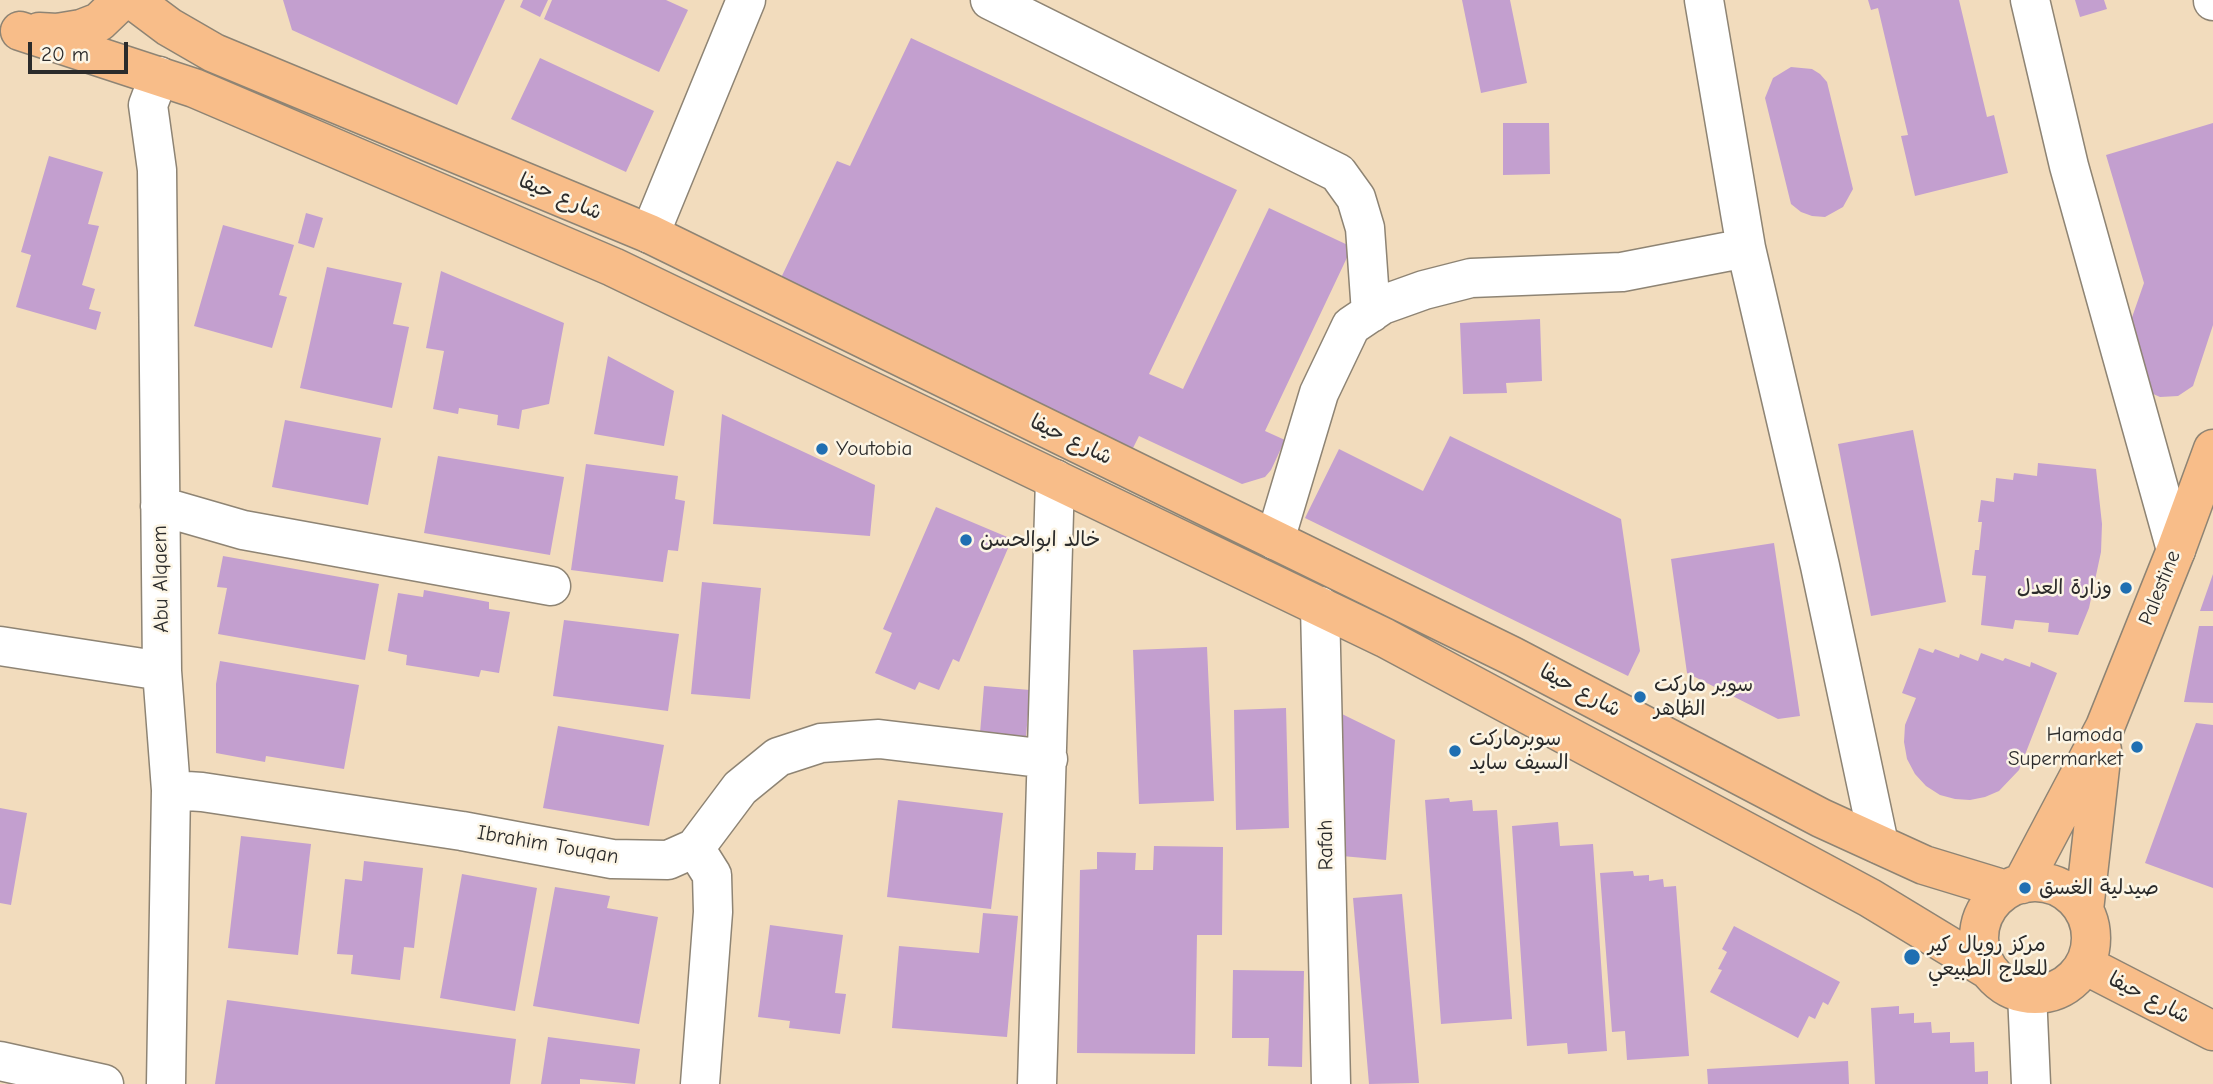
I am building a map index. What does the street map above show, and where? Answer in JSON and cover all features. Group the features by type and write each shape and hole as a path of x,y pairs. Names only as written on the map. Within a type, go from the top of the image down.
{"main road":[{"path":"10,26 57,33 80,29 99,22 122,0"},
{"name":"شارع حيفا","path":"133,0 169,27 214,53 650,234 1512,656 1821,818 1924,865 2014,887"},
{"path":"10,26 194,88 613,267 1320,606 1846,884 1987,969 2001,983 2018,992 2037,995 2056,990 2073,981 2085,965 2091,947 2091,928 2084,910 2072,895 2056,887 2040,882 2014,887 1992,902 1983,917 1979,934 1980,951 1987,969"},
{"name":"Palestine","path":"2105,727 2213,449"},
{"path":"2014,887 2105,727"},
{"path":"2084,910 2105,727"},
{"name":"شارع حيفا","path":"2085,965 2213,1031"}],"street":[{"path":"650,234 746,0"},
{"path":"990,0 1338,173 1356,198 1365,228 1371,313"},
{"path":"1704,0 1746,248 1820,566 1879,844"},
{"path":"2030,0 2069,166 2176,550"},
{"name":"Abu Alqaem","path":"159,76 148,105 157,170 162,671 171,790 166,1084"},
{"path":"1275,540 1319,393 1351,326 1382,305 1424,290 1471,278 1622,272 1746,248"},
{"path":"1037,1084 1055,479"},
{"path":"160,506 243,530 551,586"},
{"name":"Rafah","path":"1320,606 1331,1084"},
{"path":"0,646 162,671"},
{"path":"700,1084 713,912 712,874 695,848 740,788 778,757 821,743 880,738 1048,759"},
{"name":"Ibrahim Touqan","path":"171,790 202,792 462,831 612,859 668,860 695,848"},
{"path":"2027,993 2031,1084"},
{"path":"0,1061 104,1084"}],"building":[{"path":"283,0 505,0 457,105 292,30"},
{"path":"523,0 548,0 540,17 520,7"},
{"path":"552,0 666,0 688,10 659,72 544,19"},
{"path":"1462,0 1510,0 1527,83 1481,93"},
{"path":"1868,0 1959,0 1987,117 1994,115 2008,173 1915,196 1901,136 1908,135 1878,8 1871,10"},
{"path":"2075,0 2104,0 2107,9 2080,17"},
{"path":"911,38 1237,190 1149,374 1183,389 1269,208 1352,247 1265,431 1285,440 1265,477 1242,484 1139,436 1133,448 779,282 837,161 850,166"},
{"path":"540,58 654,111 626,172 511,119"},
{"path":"1791,67 1812,69 1827,82 1853,189 1843,207 1825,217 1801,212 1791,204 1765,98 1773,78"},
{"path":"1503,123 1549,123 1550,174 1503,175"},
{"path":"2213,123 2213,325 2193,386 2178,396 2160,397 2151,393 2129,326 2144,283 2106,155"},
{"path":"49,156 103,172 88,224 99,226 82,285 95,289 89,309 101,312 96,330 16,307 31,255 21,252"},
{"path":"306,213 323,218 314,248 298,243"},
{"path":"223,225 294,245 279,295 287,297 272,348 194,326"},
{"path":"327,267 402,283 393,324 409,327 392,408 300,388"},
{"path":"441,271 564,323 549,404 522,410 519,429 497,425 498,415 459,408 458,414 433,409 444,351 426,348"},
{"path":"1540,319 1542,381 1506,383 1507,393 1463,394 1460,323"},
{"path":"608,356 674,391 664,446 594,434"},
{"path":"722,414 875,485 870,536 713,524"},
{"path":"285,420 381,438 368,505 272,487"},
{"path":"1913,430 1946,602 1871,616 1838,444"},
{"path":"1450,436 1621,519 1640,651 1628,676 1305,518 1339,449 1423,491"},
{"path":"438,456 564,477 550,555 424,533"},
{"path":"2038,463 2096,469 2102,524 2101,552 2089,608 2078,635 2048,632 2049,623 2015,620 2013,629 1981,625 1986,576 1972,575 1975,550 1979,550 1982,522 1978,522 1981,500 1994,502 1996,478 2013,480 2014,473 2037,476"},
{"path":"586,464 678,476 675,499 685,501 678,551 668,550 663,582 571,570"},
{"path":"936,507 1012,539 959,662 953,659 939,690 919,682 915,690 875,673 892,633 883,629"},
{"path":"1774,543 1800,716 1778,719 1687,673 1671,559"},
{"path":"223,556 379,584 365,660 218,634 227,588 217,587"},
{"path":"2213,574 2213,611 2200,611"},
{"path":"702,582 761,588 750,699 691,694"},
{"path":"424,590 489,602 489,609 510,612 499,673 481,670 479,677 406,665 407,655 388,651 398,593 423,597"},
{"path":"564,620 679,634 668,711 553,696"},
{"path":"2199,626 2213,626 2213,703 2184,702"},
{"path":"1207,647 1214,801 1139,804 1133,650"},
{"path":"1919,648 1933,653 1935,649 1959,658 1960,654 1978,661 1981,653 2030,667 2031,662 2057,673 2019,770 1999,791 1970,800 1955,799 1940,795 1926,786 1915,774 1907,759 1904,742 1905,725 1916,698 1902,693"},
{"path":"220,661 359,685 344,769 266,756 265,762 216,753 216,684"},
{"path":"984,686 1030,690 1026,737 980,733"},
{"path":"1286,708 1289,828 1236,830 1234,710"},
{"path":"1342,714 1395,740 1386,860 1331,855"},
{"path":"2196,723 2213,725 2213,888 2145,863"},
{"path":"558,726 664,745 649,826 543,808"},
{"path":"1449,798 1450,802 1472,800 1473,811 1497,810 1512,1019 1441,1024 1425,800"},
{"path":"898,800 1003,813 991,909 887,897"},
{"path":"0,808 27,813 11,905 0,903"},
{"path":"1558,822 1560,846 1593,844 1607,1051 1568,1054 1567,1043 1527,1046 1512,826"},
{"path":"241,836 311,844 298,955 228,948"},
{"path":"1154,846 1223,847 1222,935 1197,935 1195,1054 1077,1053 1080,870 1097,869 1097,852 1136,853 1135,870 1153,870"},
{"path":"364,861 423,868 414,948 404,947 400,980 351,974 353,955 337,954 345,879 362,881"},
{"path":"1633,871 1634,876 1649,875 1649,881 1663,879 1664,887 1676,886 1689,1056 1627,1060 1625,1031 1612,1032 1600,873"},
{"path":"462,874 537,888 515,1011 440,998"},
{"path":"555,887 610,896 607,908 658,917 639,1024 533,1006"},
{"path":"1402,894 1419,1083 1369,1084 1353,898"},
{"path":"983,913 1018,916 1007,1037 892,1028 899,946 979,953"},
{"path":"770,925 843,935 835,993 846,994 840,1034 789,1028 790,1021 758,1017"},
{"path":"1734,926 1840,982 1828,1005 1823,1002 1815,1019 1809,1016 1798,1038 1710,992 1722,970 1718,969 1727,952 1722,949"},
{"path":"1233,970 1304,971 1302,1067 1268,1066 1269,1038 1232,1038"},
{"path":"227,1000 516,1039 510,1084 215,1084"},
{"path":"1899,1006 1899,1014 1914,1013 1914,1023 1931,1022 1932,1033 1950,1032 1950,1043 1974,1042 1975,1072 1988,1071 1988,1084 1875,1084 1871,1008"},
{"path":"548,1037 640,1049 635,1084 580,1079 580,1084 541,1084"},
{"path":"1848,1061 1849,1084 1708,1084 1707,1069"}],"place":[{"name":"Youtobia","path":"822,449"},
{"name":"خالد ابوالحسن","path":"966,540"},
{"name":"وزارة العدل","path":"2126,588"},
{"name":"سوبر ماركت الظاهر","path":"1640,697"},
{"name":"Hamoda Supermarket","path":"2137,747"},
{"name":"سوبرماركت السيف سايد","path":"1455,751"},
{"name":"صيدلية الغسق","path":"2025,888"},
{"name":"مركز رويال كير للعلاج الطبيعي","path":"1912,957"}]}
